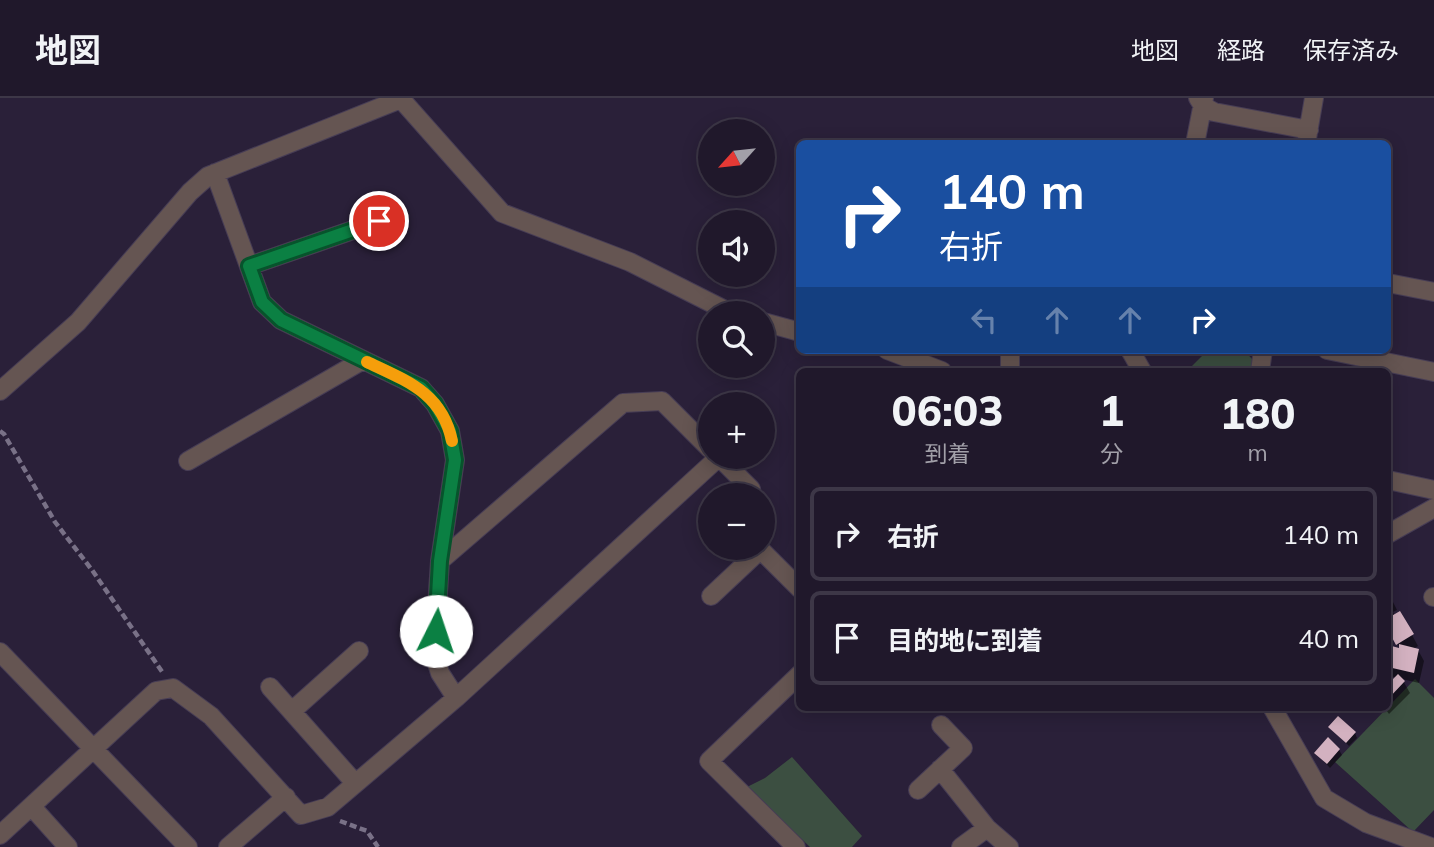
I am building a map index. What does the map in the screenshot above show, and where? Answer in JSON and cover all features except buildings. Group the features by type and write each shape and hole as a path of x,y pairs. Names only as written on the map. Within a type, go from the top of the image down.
{"street":[{"path":"1202,101 1214,112 1307,137 1314,98"},
{"path":"0,391 78,323 190,192 215,173 401,99 502,213 630,262 707,301"},
{"path":"1196,140 1202,101"},
{"path":"215,173 262,302 281,320 421,388 435,404 450,431 455,460 440,561 434,654 440,673 456,698"},
{"path":"249,266 379,221"},
{"path":"1391,284 1434,292"},
{"path":"775,326 796,331"},
{"path":"897,354 934,368"},
{"path":"1346,354 1434,373"},
{"path":"188,461 363,360"},
{"path":"440,561 623,403 663,401 698,437"},
{"path":"0,835 156,691 173,688 211,716 301,815 328,807 456,698 706,469"},
{"path":"731,469 745,483"},
{"path":"1391,481 1434,490"},
{"path":"1391,532 1434,509"},
{"path":"711,596 748,560"},
{"path":"770,560 796,585"},
{"path":"292,712 359,651"},
{"path":"0,652 188,847"},
{"path":"796,678 709,761 796,847"},
{"path":"270,687 355,783"},
{"path":"1274,711 1324,798 1366,823 1431,847"},
{"path":"918,790 963,748 941,725"},
{"path":"940,769 987,828 1009,847"},
{"path":"228,847 286,797"},
{"path":"32,807 68,847"},
{"path":"961,847 987,828"}],"path":[{"path":"0,431 55,522 92,570 173,688"},
{"path":"328,807 336,820 367,831 378,847"}],"green space":[{"path":"1204,354 1246,354 1254,362 1253,368 1190,368"},
{"path":"1415,679 1434,698 1434,810 1413,832 1335,762 1384,711 1391,711 1391,704"},
{"path":"792,757 862,836 852,847 810,847 747,787 765,778"}],"slow traffic":[{"path":"367,362 421,388 435,404 450,431 452,441"}],"route":[{"path":"379,221 249,266 262,302 281,320 421,388 435,404 450,431 455,460 440,561 436,631"}]}
